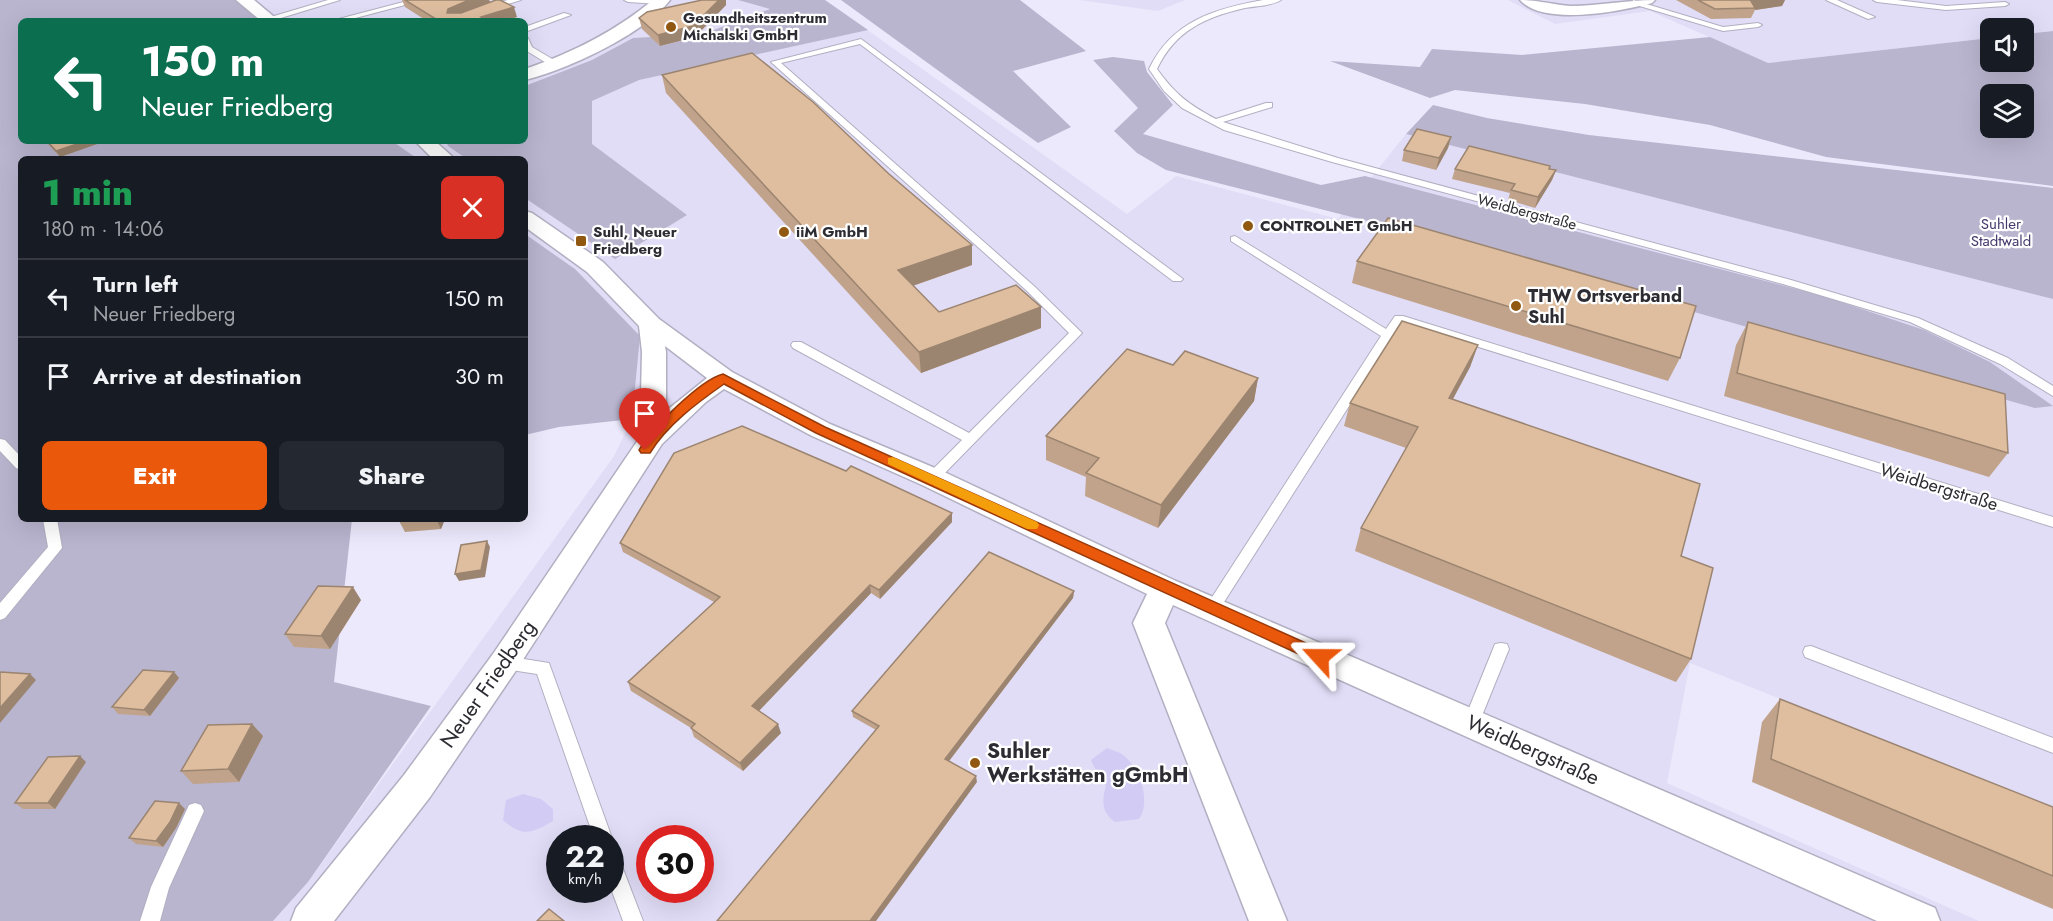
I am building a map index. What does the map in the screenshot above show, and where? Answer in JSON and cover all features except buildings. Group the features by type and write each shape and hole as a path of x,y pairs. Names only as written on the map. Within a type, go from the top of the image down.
{"street":[{"path":"244,0 266,18"},
{"path":"1528,0 1551,9 1568,11 1642,1"},
{"path":"528,74 556,65 622,32 661,1"},
{"path":"428,144 442,156"},
{"path":"528,219 594,267 651,324 723,378"},
{"path":"651,324 654,352 653,438"},
{"name":"Neuer Friedberg","path":"310,921 417,786 504,663 653,438 698,396 723,378"},
{"name":"Weidbergstraße","path":"723,378 820,430 933,478 1212,609 1921,921"},
{"path":"1166,588 1149,623 1268,921"}],"lane":[{"path":"276,18 336,0"},
{"path":"348,18 420,0"},
{"path":"463,18 486,8 517,0"},
{"path":"628,0 661,1"},
{"name":"Weidbergstraße","path":"1277,0 1236,7 1182,30 1157,56 1153,69 1167,89 1185,106 1227,128 1335,160 1786,282 1914,320 2004,361 2053,392"},
{"path":"1830,0 1871,17"},
{"path":"1877,0 1946,8 2005,4"},
{"path":"1957,0 1974,7"},
{"path":"1642,1 1723,29 1758,25"},
{"path":"528,29 567,15"},
{"path":"933,478 1076,333 1030,288 775,62 861,41 1177,279"},
{"path":"528,48 556,65"},
{"path":"1215,122 1269,105"},
{"path":"1236,239 1388,335"},
{"name":"Weidbergstraße","path":"1212,609 1399,318 2053,522"},
{"path":"796,345 971,439"},
{"path":"0,443 18,462"},
{"path":"0,614 56,548 51,522"},
{"path":"1471,723 1501,649"},
{"path":"1811,652 2053,746"},
{"path":"504,663 543,668 598,825"},
{"path":"150,921 160,887 195,811"},
{"path":"624,897 633,921"}],"shaded area":[{"path":"244,0 825,0 1127,214 1176,176 1338,219 1406,134 2053,299 2053,807 1690,663 1667,783 1979,921 273,921 308,882 614,456 632,419 575,269 528,236 528,156 414,156 396,144 528,144 528,18 267,18"},
{"path":"1079,0 1185,0 1158,11"},
{"path":"1508,0 2053,0 2053,31 2034,33 2034,18 1980,18 1980,39 1768,63 1650,11 1555,24"},
{"path":"1107,748 1127,758 1138,774 1144,793 1143,811 1139,819 1115,822 1105,810 1103,801 1106,785 1100,780 1091,760"},
{"path":"523,794 541,799 553,809 553,821 528,832 516,829 503,820 506,800"}],"green space":[{"path":"0,0 244,0 267,18 18,18 18,144 396,144 414,156 18,156 18,522 352,522 334,682 431,706 308,882 273,921 0,921"},
{"path":"738,0 825,0 868,30 639,80 592,101 592,144 687,215 615,259 528,200 528,156 463,156 448,146 447,144 528,144 528,85 592,60 633,38 651,37 661,46 695,37 770,9"},
{"path":"841,0 1020,0 1086,51 1013,71 1071,127 1038,143"},
{"path":"2053,31 2053,186 1826,157 1710,125 1585,104 1455,90 1430,98 1330,61 1420,67 1432,49 1522,55 1710,37 1768,63 1980,39 1980,72 2034,72 2034,33"},
{"path":"1113,57 1144,61 1147,72 1173,105 1143,134 1321,185 1365,176 1823,296 1924,330 1990,362 2053,406 2035,408 1403,230 1166,170 1137,153 1114,131 1138,108 1093,60"},
{"name":"Suhler Stadtwald","path":"1433,105 1487,118 1589,135 2053,188 2053,299 1406,134"},
{"path":"528,236 575,269 640,336 632,419 559,427 528,434"}],"slow traffic":[{"path":"893,461 1032,525"}],"place":[{"name":"Gesundheitszentrum Michalski GmbH","path":"671,27"},
{"name":"CONTROLNET GmbH","path":"1248,226"},
{"name":"iiM GmbH","path":"784,232"},
{"name":"Suhl, Neuer Friedberg","path":"581,241"},
{"name":"THW Ortsverband Suhl","path":"1516,306"},
{"name":"Suhler Werkstätten gGmbH","path":"975,763"}],"route":[{"path":"645,450 653,438 698,396 723,378 820,430 933,478 1166,588 1320,657"}]}
